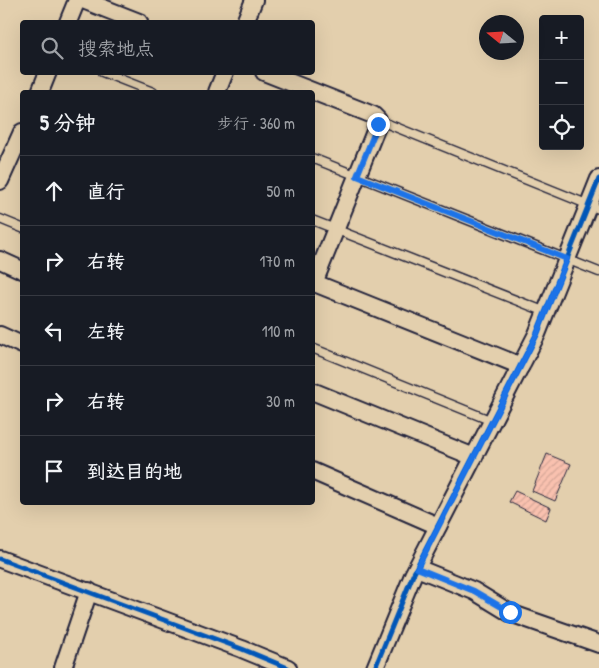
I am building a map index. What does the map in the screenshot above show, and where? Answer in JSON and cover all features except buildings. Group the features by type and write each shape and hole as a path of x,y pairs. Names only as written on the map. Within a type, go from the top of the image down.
{"street":[{"path":"69,20 77,0"},
{"path":"83,0 134,20"},
{"path":"246,20 251,1"},
{"path":"41,90 47,75"},
{"path":"218,90 224,75"},
{"path":"272,75 310,90"},
{"path":"315,92 373,115 378,120 315,278"},
{"path":"0,181 20,136"},
{"path":"375,668 417,568 537,334 567,259 594,207 599,179"},
{"path":"0,260 20,269"},
{"path":"315,284 521,366"},
{"path":"0,335 20,344"},
{"path":"315,392 474,457"},
{"path":"315,472 438,526"},
{"path":"0,559 89,591 288,668"},
{"path":"417,568 474,591 510,612 597,642"},
{"path":"63,668 89,591"}],"lane":[{"path":"110,75 148,90"},
{"path":"378,120 594,207"},
{"path":"315,159 599,272"},
{"path":"0,219 20,227"},
{"path":"315,221 546,312"},
{"path":"315,349 492,421"}],"cycle path":[{"path":"375,668 413,575 537,334 599,179"},
{"path":"0,559 288,668"}],"route":[{"path":"378,124 357,176 567,259 537,334 417,568 474,591 510,612"}]}
